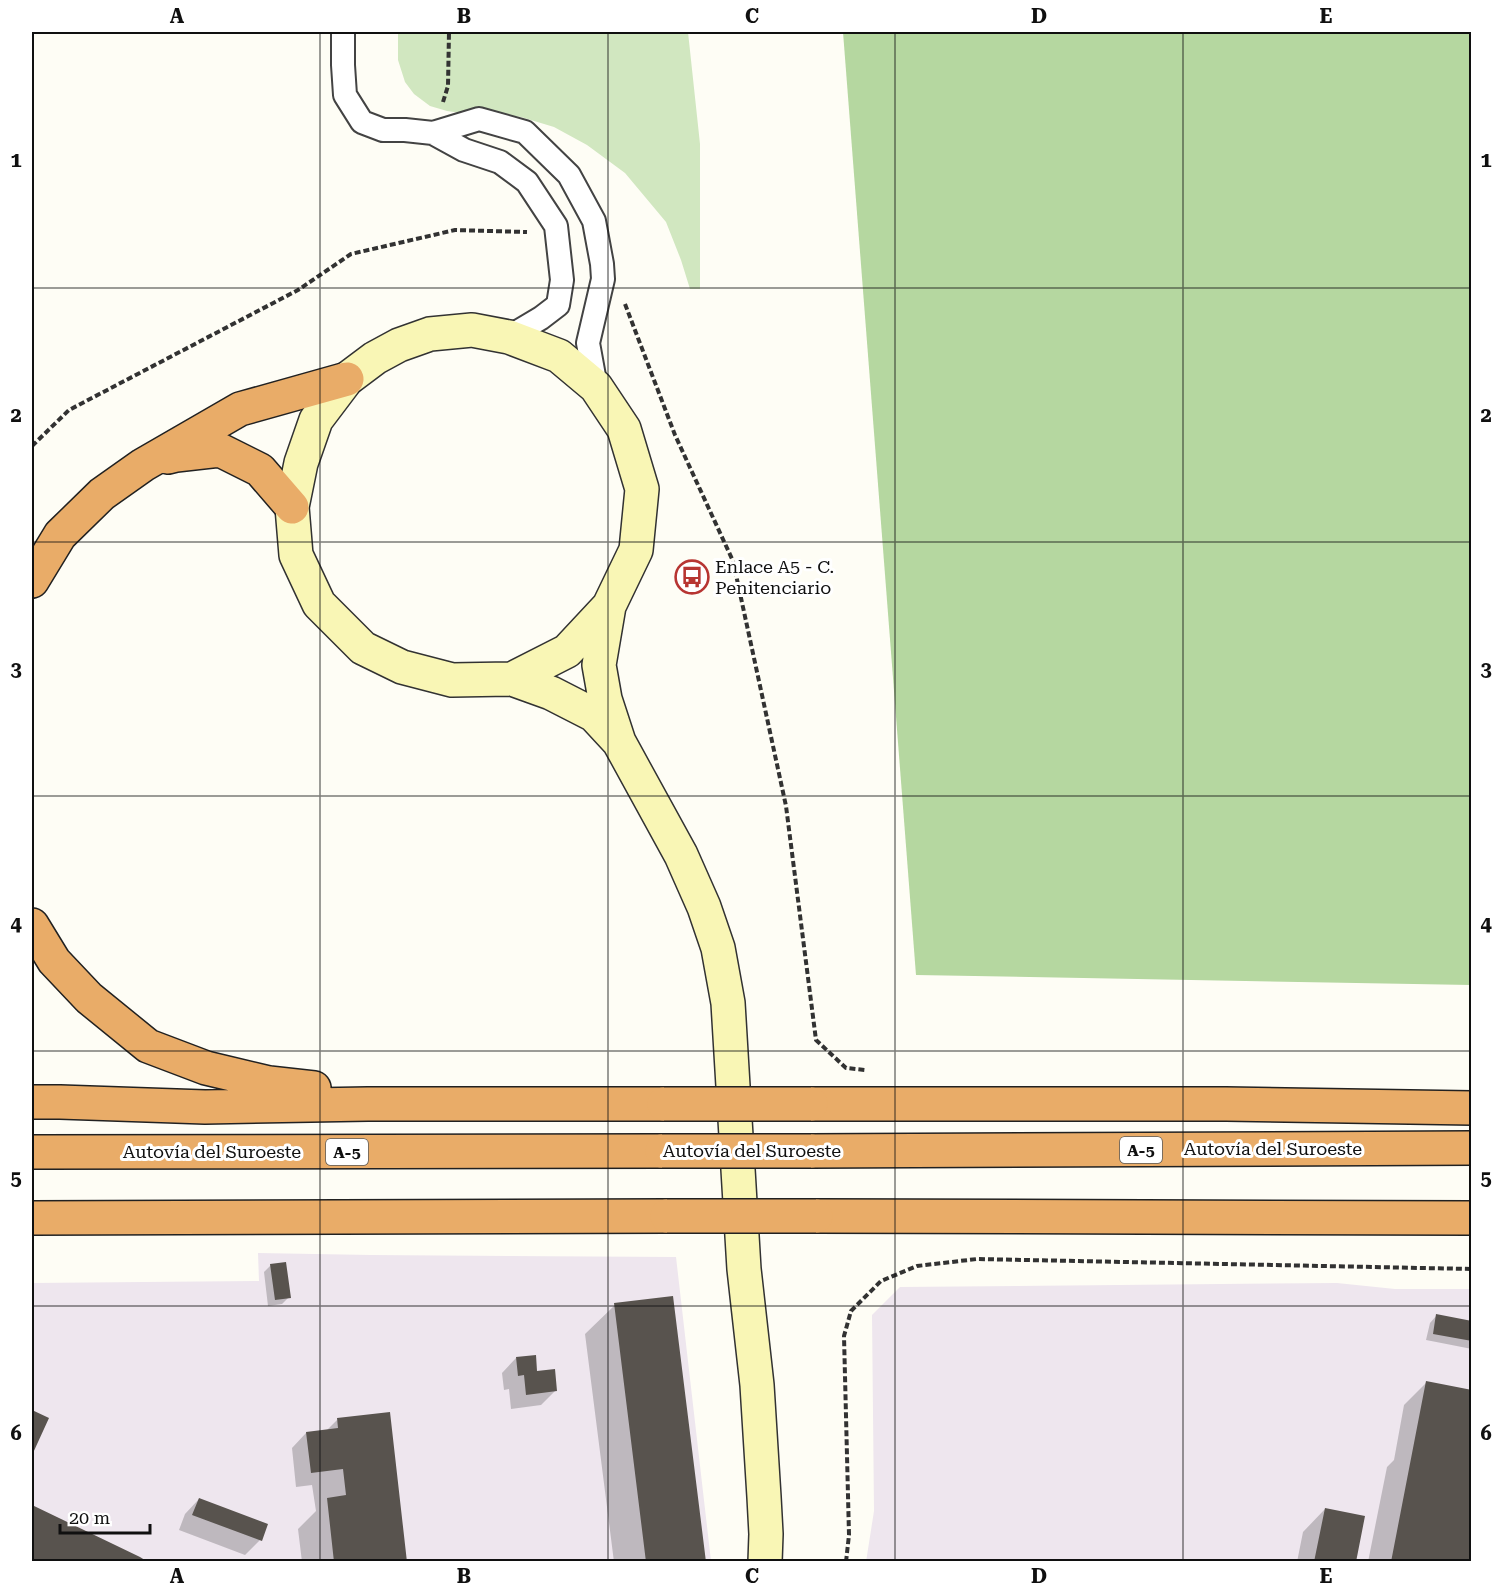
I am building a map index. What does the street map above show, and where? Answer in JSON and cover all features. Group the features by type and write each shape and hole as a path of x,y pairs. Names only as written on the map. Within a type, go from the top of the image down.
{"highway":[{"path":"32,580 60,535 102,494 143,465 240,409 347,379"},
{"path":"143,465 176,455 220,450 260,470 292,507"},
{"path":"32,925 54,961 89,999 148,1046 206,1068 269,1083 322,1089 368,1104"},
{"path":"32,1102 205,1107 368,1104 1226,1104 1472,1108"},
{"name":"Autovía del Suroeste","path":"32,1152 1472,1148"},
{"path":"32,1218 667,1216 1472,1218"}],"street":[{"path":"342,32 345,95 362,122 383,130 433,133 464,150 500,162 527,182 556,226 562,280 558,305 508,337"},
{"path":"433,133 479,119 525,132 569,175 594,221 602,264 603,279 588,343 596,387"},
{"path":"619,742 594,715 551,693 512,679 452,680 402,667 363,648 319,604 296,555 292,507 301,463 316,420 347,379 375,358 399,345 429,334 472,330 508,337 559,356 596,387 624,429 642,489 636,550 609,606 599,664 605,699 619,742 681,855 718,948 728,1003 744,1269 757,1385 766,1534 765,1562"},
{"path":"512,679 567,651 609,606"}],"path":[{"path":"433,133 448,86 448,32"},
{"path":"32,446 69,410 298,290 351,254 455,230 530,232"},
{"path":"600,292 625,304 675,435 733,561 786,806 816,1040 846,1068 870,1071"},
{"path":"846,1562 849,1535 844,1336 851,1311 881,1281 917,1266 977,1259 1472,1269"}],"shaded area":[{"path":"258,1253 676,1257 711,1561 32,1561 32,1283 259,1281"},
{"path":"1337,1283 1395,1289 1471,1289 1471,1561 866,1562 874,1511 872,1315 900,1287"}],"green space":[{"path":"398,32 688,32 700,144 700,289 690,289 666,222 625,173 587,145 554,127 521,117 489,113 461,113 430,106 414,94 405,82 398,60"},
{"path":"843,32 1471,32 1471,985 916,975"}],"building":[{"path":"286,1262 291,1298 275,1300 270,1264"},
{"path":"673,1296 706,1562 646,1562 614,1303"},
{"path":"1436,1314 1472,1321 1472,1341 1433,1334"},
{"path":"536,1355 537,1371 555,1369 557,1391 526,1395 524,1375 518,1376 516,1357"},
{"path":"1426,1381 1472,1390 1472,1562 1391,1562"},
{"path":"32,1410 49,1418 33,1453 32,1452"},
{"path":"390,1412 407,1562 334,1562 327,1498 346,1495 343,1469 311,1473 306,1432 338,1428 337,1418"},
{"path":"199,1498 268,1524 262,1541 192,1515"},
{"path":"32,1505 140,1557 148,1562 32,1562"},
{"path":"1325,1508 1365,1516 1356,1562 1314,1562"}],"place":[{"name":"Enlace A5 - C. Penitenciario","path":"692,577"}]}
